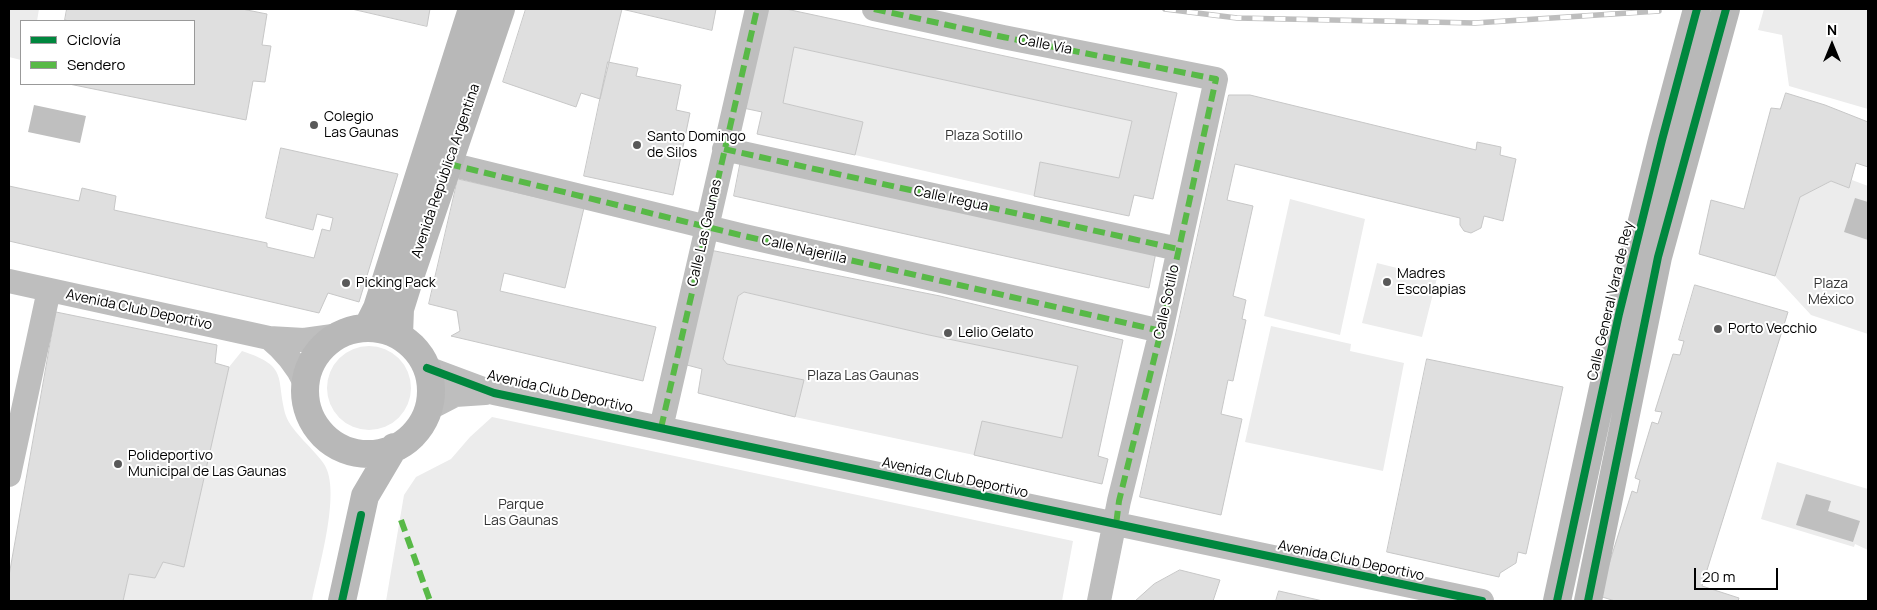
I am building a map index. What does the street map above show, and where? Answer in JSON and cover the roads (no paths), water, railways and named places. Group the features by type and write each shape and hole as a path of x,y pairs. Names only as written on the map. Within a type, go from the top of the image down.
{"main road":[{"name":"Avenida República Argentina","path":"367,328 377,308 472,9"},
{"name":"Avenida República Argentina","path":"399,336 400,308 501,9"},
{"name":"Calle General Vara de Rey","path":"1557,601 1619,314 1697,9"},
{"path":"1588,601 1658,257 1698,105 1726,9"},
{"path":"360,328 367,328 381,329 399,336 416,350 427,368 431,389 428,409 419,428 404,442 394,447 365,454 344,449 326,439 313,423 306,404 305,383 311,363 323,346 340,335 360,328"},
{"path":"342,601 365,496 394,447"},
{"path":"344,449 357,473 361,496 361,515"}],"street":[{"name":"Calle Las Gaunas","path":"661,428 757,9"},
{"name":"Calle Vía","path":"874,9 1003,37 1216,79"},
{"name":"Calle Sotillo","path":"1099,601 1116,525 1119,501 1161,331 1216,79"},
{"name":"Calle Iregua","path":"724,149 1178,249"},
{"name":"Calle Najerilla","path":"449,164 706,227 1161,331"},
{"name":"Avenida Club Deportivo","path":"9,282 269,338 304,340 340,335"},
{"path":"9,476 50,290"},
{"path":"269,338 285,352 298,368 305,383"},
{"name":"Avenida Club Deportivo","path":"427,368 494,392 1482,601"},
{"name":"Avenida Club Deportivo","path":"428,409 456,395 494,392"}],"railway":[{"path":"1165,9 1237,18 1475,23 1659,11"}],"place":[{"name":"Colegio Las Gaunas","path":"314,125"},
{"name":"Santo Domingo de Silos","path":"637,145"},
{"name":"Madres Escolapias","path":"1387,282"},
{"name":"Picking Pack","path":"346,283"},
{"name":"Porto Vecchio","path":"1718,329"},
{"name":"Lelio Gelato","path":"948,333"},
{"name":"Polideportivo Municipal de Las Gaunas","path":"118,464"}],"park label":[{"name":"Plaza Sotillo","path":"984,136"},
{"name":"Plaza México","path":"1831,292"},
{"name":"Plaza Las Gaunas","path":"863,376"},
{"name":"Parque Las Gaunas","path":"521,514"}]}
